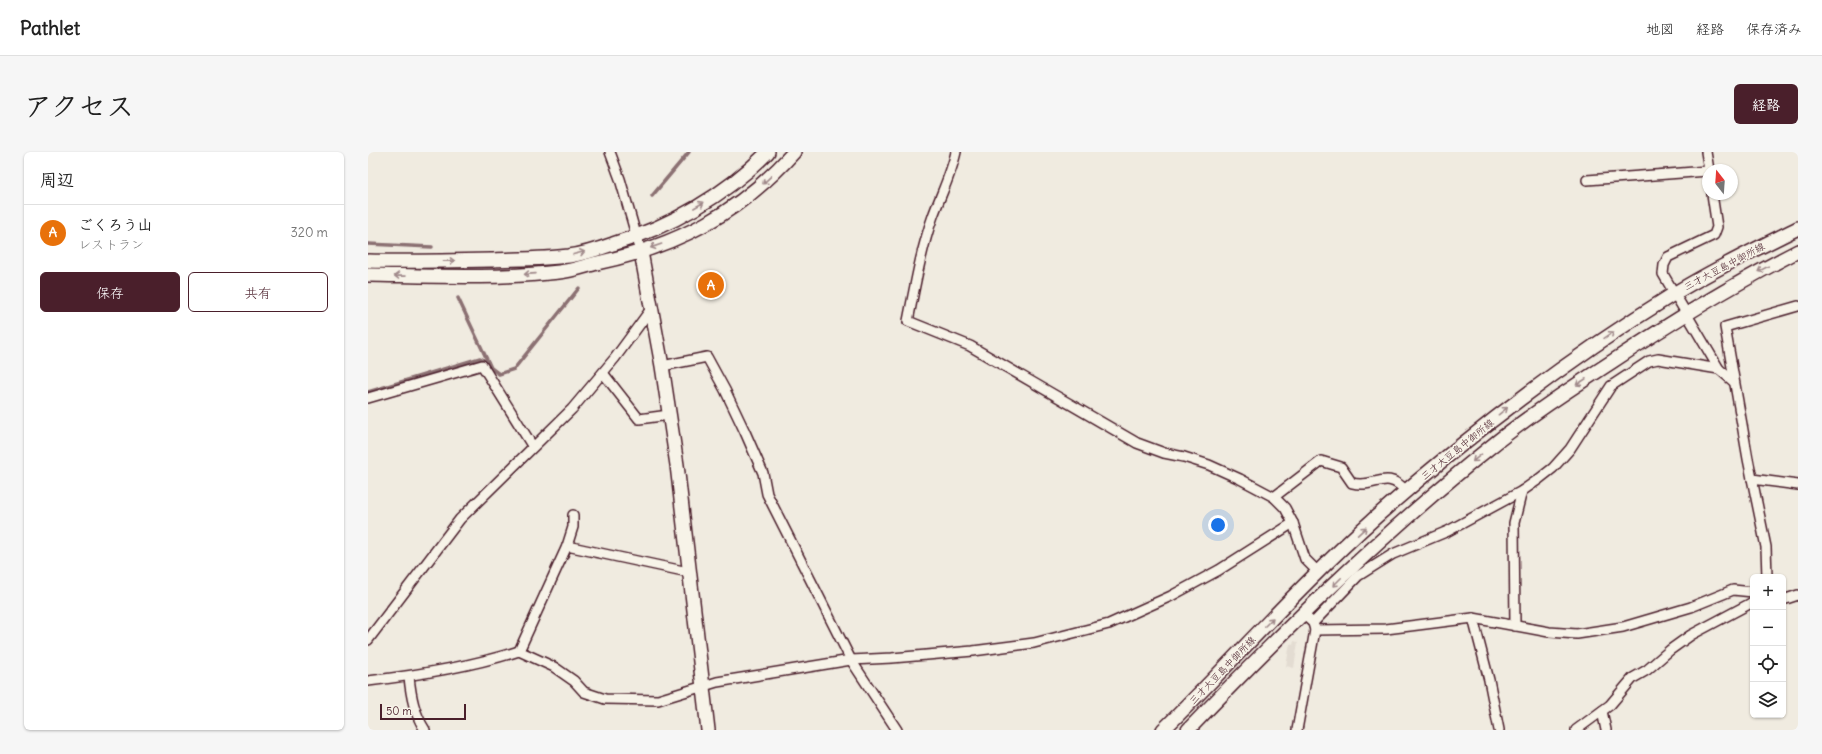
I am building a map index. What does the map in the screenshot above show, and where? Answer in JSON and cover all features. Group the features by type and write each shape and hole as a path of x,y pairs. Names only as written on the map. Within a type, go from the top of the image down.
{"main road":[{"path":"368,261 423,262 569,256 637,236 665,224 712,198 735,182 768,152"},
{"path":"368,276 491,277 560,272 621,258 678,239 727,211 761,186 794,152"},
{"name":"三才大豆島中御所線","path":"1164,730 1318,572 1406,491 1519,398 1578,356 1673,294 1798,228"},
{"name":"三才大豆島中御所線","path":"1188,730 1243,673 1311,623 1371,548 1488,448 1566,392 1685,314 1798,251"},
{"path":"640,252 662,366 669,415 708,730"}],"street":[{"path":"610,152 637,236 640,252"},
{"path":"956,152 952,169 933,217 918,269 908,321 970,346 1137,443 1164,453 1184,457 1209,465 1274,497 1285,508 1293,523 1305,559 1318,572"},
{"path":"1706,152 1708,164"},
{"path":"1587,180 1702,171"},
{"path":"1713,200 1717,228 1714,235 1668,257 1664,265 1663,274 1673,294 1719,369 1734,382"},
{"path":"1767,574 1766,547 1752,479 1725,327 1798,306"},
{"path":"368,640 460,519 572,409 603,373 651,309"},
{"path":"662,366 707,357 725,390 763,473 767,494 851,660 897,730"},
{"path":"1297,730 1311,623 1358,576 1393,554 1448,531 1522,491 1553,468 1570,449 1611,386 1649,360 1658,359 1719,369"},
{"path":"368,398 482,366 533,447"},
{"path":"603,373 639,419 669,415"},
{"path":"1274,497 1321,461 1341,467 1352,483 1358,485 1391,479 1399,483 1406,491"},
{"path":"1752,479 1798,485"},
{"path":"1515,626 1514,523 1522,491"},
{"path":"519,651 567,546 573,527 573,515"},
{"path":"368,681 409,677 470,665 519,651 554,668 574,681 584,692 605,699 658,700 702,686 851,660 966,652 1034,643 1109,624 1171,596 1220,570 1293,523"},
{"path":"567,546 688,572"},
{"path":"1311,623 1386,629 1473,618 1549,632 1577,634 1623,627 1691,607 1733,590 1750,592"},
{"path":"1786,599 1798,595"},
{"path":"1576,730 1610,705 1634,678 1647,670 1670,650 1691,635 1750,604"},
{"path":"1473,618 1489,680 1499,730"},
{"path":"409,677 410,693 416,717 425,730"},
{"path":"1602,711 1606,730"}],"shaded area":[{"path":"1294,641 1298,642 1294,668 1286,666 1290,644 1293,645"}],"waterway":[{"path":"652,196 689,152"},
{"path":"368,244 432,247"},
{"path":"458,298 491,368 499,374 514,369 579,288"},
{"path":"368,392 480,358 488,362"}],"place":[{"name":"ごくろう山","path":"711,285"}]}
